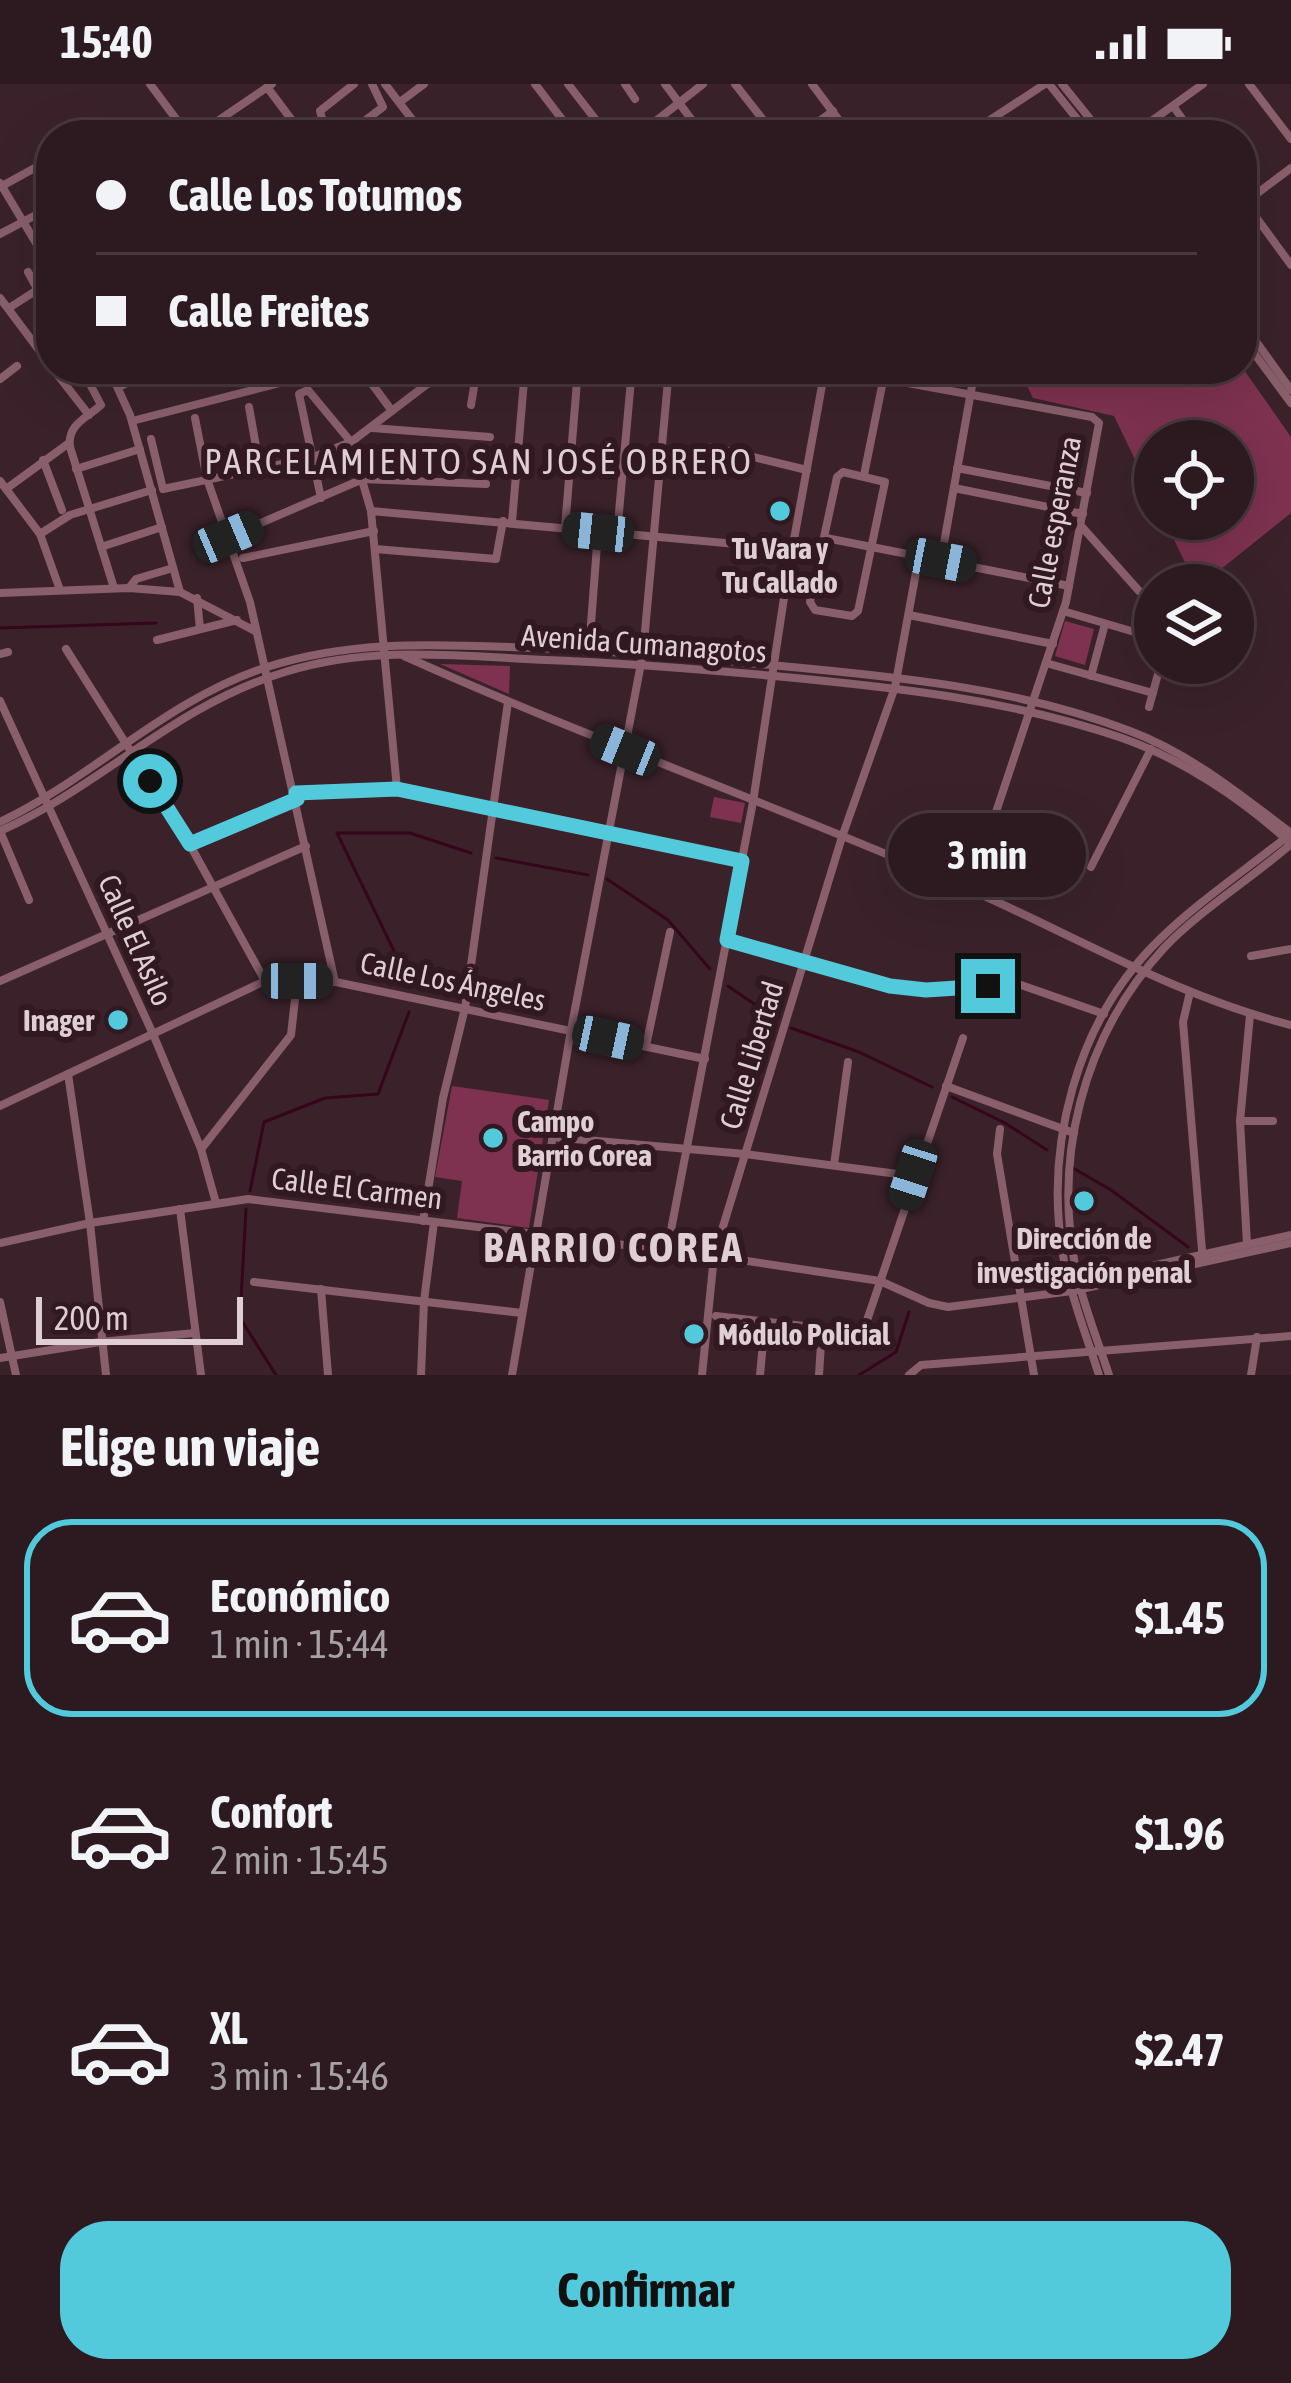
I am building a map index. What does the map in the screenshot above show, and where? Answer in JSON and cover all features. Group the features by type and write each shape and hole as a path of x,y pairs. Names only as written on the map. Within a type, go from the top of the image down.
{"street":[{"path":"150,84 177,120"},
{"path":"322,120 320,111 354,84"},
{"path":"366,120 383,107 372,84"},
{"path":"385,84 411,120"},
{"path":"400,101 424,84"},
{"path":"535,84 563,120"},
{"path":"568,84 595,120"},
{"path":"625,84 635,99"},
{"path":"665,84 692,120"},
{"path":"657,120 703,84"},
{"path":"735,84 763,120"},
{"path":"812,84 839,120"},
{"path":"991,120 1047,84 1077,120"},
{"path":"1062,84 1091,120"},
{"path":"1153,120 1203,84"},
{"path":"1249,84 1291,139"},
{"path":"219,120 270,86 293,120"},
{"path":"1173,106 1183,120"},
{"path":"820,120 832,111"},
{"path":"36,167 1,187 36,236"},
{"path":"1257,192 1291,168"},
{"path":"0,234 36,215"},
{"path":"1257,220 1291,265"},
{"path":"28,272 36,286"},
{"path":"8,309 36,291"},
{"path":"0,298 36,346"},
{"path":"1257,351 1291,390"},
{"path":"1257,354 1291,403"},
{"path":"1279,374 1291,364"},
{"path":"0,380 17,366"},
{"path":"64,384 88,416"},
{"path":"90,384 101,405 70,433 69,443 114,588"},
{"path":"116,384 132,421 180,592"},
{"path":"118,387 124,384"},
{"path":"132,421 276,384"},
{"path":"372,384 392,411"},
{"path":"151,439 164,489 311,458 351,442 428,384"},
{"path":"471,404 474,384"},
{"path":"375,549 496,559 507,522 523,384"},
{"path":"565,528 577,384"},
{"path":"617,533 631,384"},
{"path":"512,1375 642,659 668,384"},
{"path":"667,1251 753,802 792,549 825,384"},
{"path":"863,475 882,384"},
{"name":"Calle esperanza","path":"901,384 1099,423 1063,611 970,890"},
{"path":"941,560 972,384"},
{"path":"321,498 299,393 310,390 351,442 371,511 397,789"},
{"path":"249,407 260,469"},
{"path":"195,418 207,479 267,672 334,982"},
{"path":"370,428 490,436"},
{"path":"59,590 40,534 3,485 69,443"},
{"path":"712,447 807,470"},
{"path":"76,469 140,449"},
{"path":"43,460 62,510"},
{"path":"957,468 1087,493"},
{"path":"839,474 863,475 885,482 856,615 815,610 810,602 839,474"},
{"path":"228,537 363,479 485,484"},
{"path":"954,488 1084,514"},
{"path":"40,534 89,508 152,490"},
{"path":"371,511 792,549"},
{"path":"1081,526 1134,585"},
{"path":"101,547 162,527"},
{"path":"243,558 374,531"},
{"path":"589,650 598,532"},
{"path":"826,538 1069,586"},
{"name":"Calle Libertad","path":"702,1375 714,1256 842,837 896,682 919,556"},
{"path":"129,588 136,579 173,568"},
{"path":"0,593 114,588 180,592 257,632"},
{"path":"197,598 200,629"},
{"path":"1063,611 1134,632"},
{"path":"909,615 1053,644"},
{"path":"157,640 238,620"},
{"path":"1090,676 1105,624"},
{"path":"66,649 190,844 265,981"},
{"name":"Avenida Cumanagotos","path":"384,649 642,659 951,684 1150,749 1193,772 1290,838"},
{"name":"Avenida Cumanagotos","path":"0,828 129,746 267,672 384,649 589,650 642,659"},
{"path":"398,653 970,890 1190,992 1291,1025"},
{"path":"1046,663 1153,693"},
{"path":"1149,707 1155,684"},
{"name":"Calle El Asilo","path":"0,701 152,1034 201,1149 216,1203"},
{"path":"421,1375 429,1221 443,1098 465,1008 508,702"},
{"name":"Avenida Cumanagotos","path":"1032,708 1124,728 1157,742 1198,764 1290,838"},
{"path":"1090,866 1150,749"},
{"path":"190,844 296,796 397,789 742,861"},
{"path":"0,828 29,900"},
{"path":"1109,1375 1073,1288 1058,1217 1057,1182 1073,1085 1104,1014 1176,924 1290,838"},
{"path":"0,981 306,846"},
{"path":"646,1046 670,932"},
{"path":"727,940 890,986 926,990 1021,985 1104,1014"},
{"path":"1251,956 1291,949"},
{"path":"1073,1288 1069,1156 1095,1055 1140,969"},
{"name":"Calle Los Ángeles","path":"0,1106 265,981 334,982 705,1059"},
{"path":"201,1149 291,1035 297,981"},
{"path":"1190,992 1184,1022 1202,1258"},
{"path":"1247,1244 1240,1120 1250,1015"},
{"path":"862,1335 963,1038"},
{"path":"834,1165 848,1062"},
{"path":"68,1074 106,1375"},
{"path":"946,1086 1074,1133"},
{"path":"1240,1120 1273,1121"},
{"path":"1000,1129 998,1154 1034,1375"},
{"path":"552,1137 913,1175"},
{"name":"Calle El Carmen","path":"0,1242 248,1199 880,1281 948,1307 1022,1298 1202,1258"},
{"path":"180,1208 201,1375"},
{"path":"1202,1258 1291,1239"},
{"path":"1202,1258 1247,1244 1291,1239"},
{"path":"254,1282 523,1312"},
{"path":"321,1289 328,1375"},
{"path":"0,1302 16,1375"},
{"path":"716,1316 822,1328 819,1375"},
{"path":"760,1375 765,1321"},
{"path":"0,1358 195,1333"},
{"path":"909,1375 918,1366 946,1363 1291,1336"},
{"path":"1252,1375 1257,1337"},
{"path":"1096,1351 1099,1375"},
{"path":"946,1363 947,1375"}],"shaded area":[{"path":"1026,384 1254,384 1291,437 1291,513 1227,564 1186,564 1174,540 1254,540 1254,420 1134,420 1134,457 1114,416 1033,398"},
{"path":"1065,621 1094,629 1085,665 1055,656"},
{"path":"440,664 510,666 509,694"},
{"path":"714,797 745,803 741,823 710,817"},
{"name":"Campo Barrio Corea","path":"452,1086 549,1100 529,1228 457,1218 462,1181 435,1177"}],"waterway":[{"path":"0,628 156,623"},
{"path":"410,984 337,833 410,833 471,853"},
{"path":"496,858 588,875"},
{"path":"607,879 668,920 710,969"},
{"path":"728,986 773,1017"},
{"path":"250,1191 264,1122 325,1098 378,1094 409,1012"},
{"path":"791,1028 859,1052 932,1087"},
{"path":"952,1097 1047,1150"},
{"path":"1073,1168 1188,1247"},
{"path":"246,1209 240,1318 276,1375"},
{"path":"859,1375 896,1352 909,1312"}],"place":[{"name":"Tu Vara y Tu Callado","path":"780,511"},
{"name":"Inager","path":"118,1020"},
{"name":"Campo Barrio Corea","path":"493,1138"},
{"name":"Dirección de investigación penal","path":"1084,1201"},
{"name":"Módulo Policial","path":"694,1334"}],"district":[{"name":"PARCELAMIENTO SAN JOSÉ OBRERO","path":"479,461"},
{"name":"BARRIO COREA","path":"614,1247"}],"route":[{"path":"150,781 190,844 297,799 296,793 397,789 742,861 727,940 890,986 926,990 988,986"}]}
